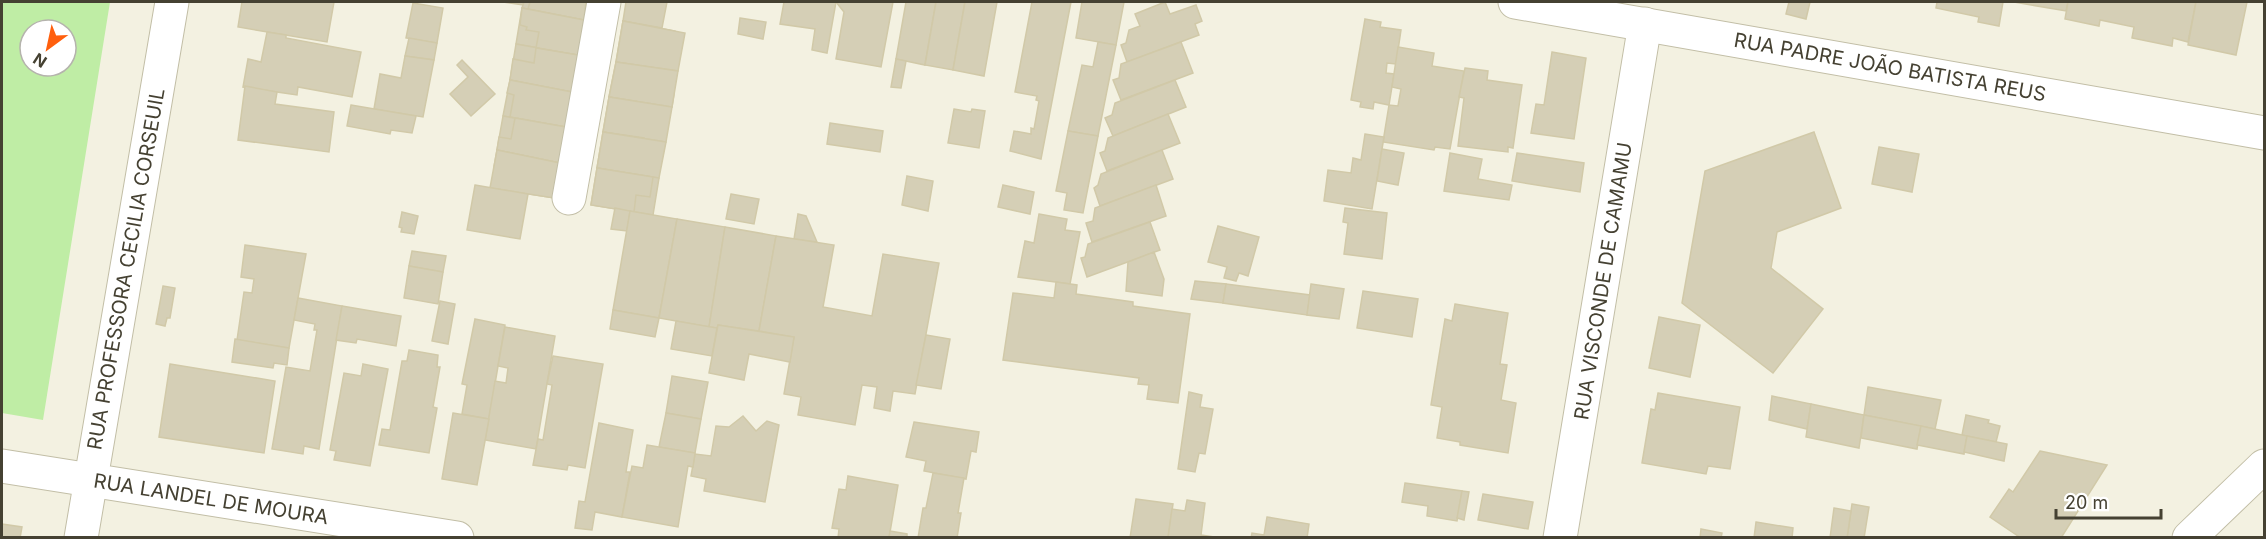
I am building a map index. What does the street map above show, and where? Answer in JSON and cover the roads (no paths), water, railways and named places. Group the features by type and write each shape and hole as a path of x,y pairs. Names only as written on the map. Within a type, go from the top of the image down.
{"street":[{"name":"RUA PROFESSORA CECILIA CORSEUIL","path":"81,537 172,2"},
{"path":"569,198 604,2"},
{"name":"RUA PADRE JOÃO BATISTA REUS","path":"1515,2 2265,133"},
{"name":"RUA VISCONDE DE CAMAMU","path":"1560,537 1645,24"},
{"name":"RUA LANDEL DE MOURA","path":"2,466 457,537"},
{"path":"2189,537 2265,466"}]}
